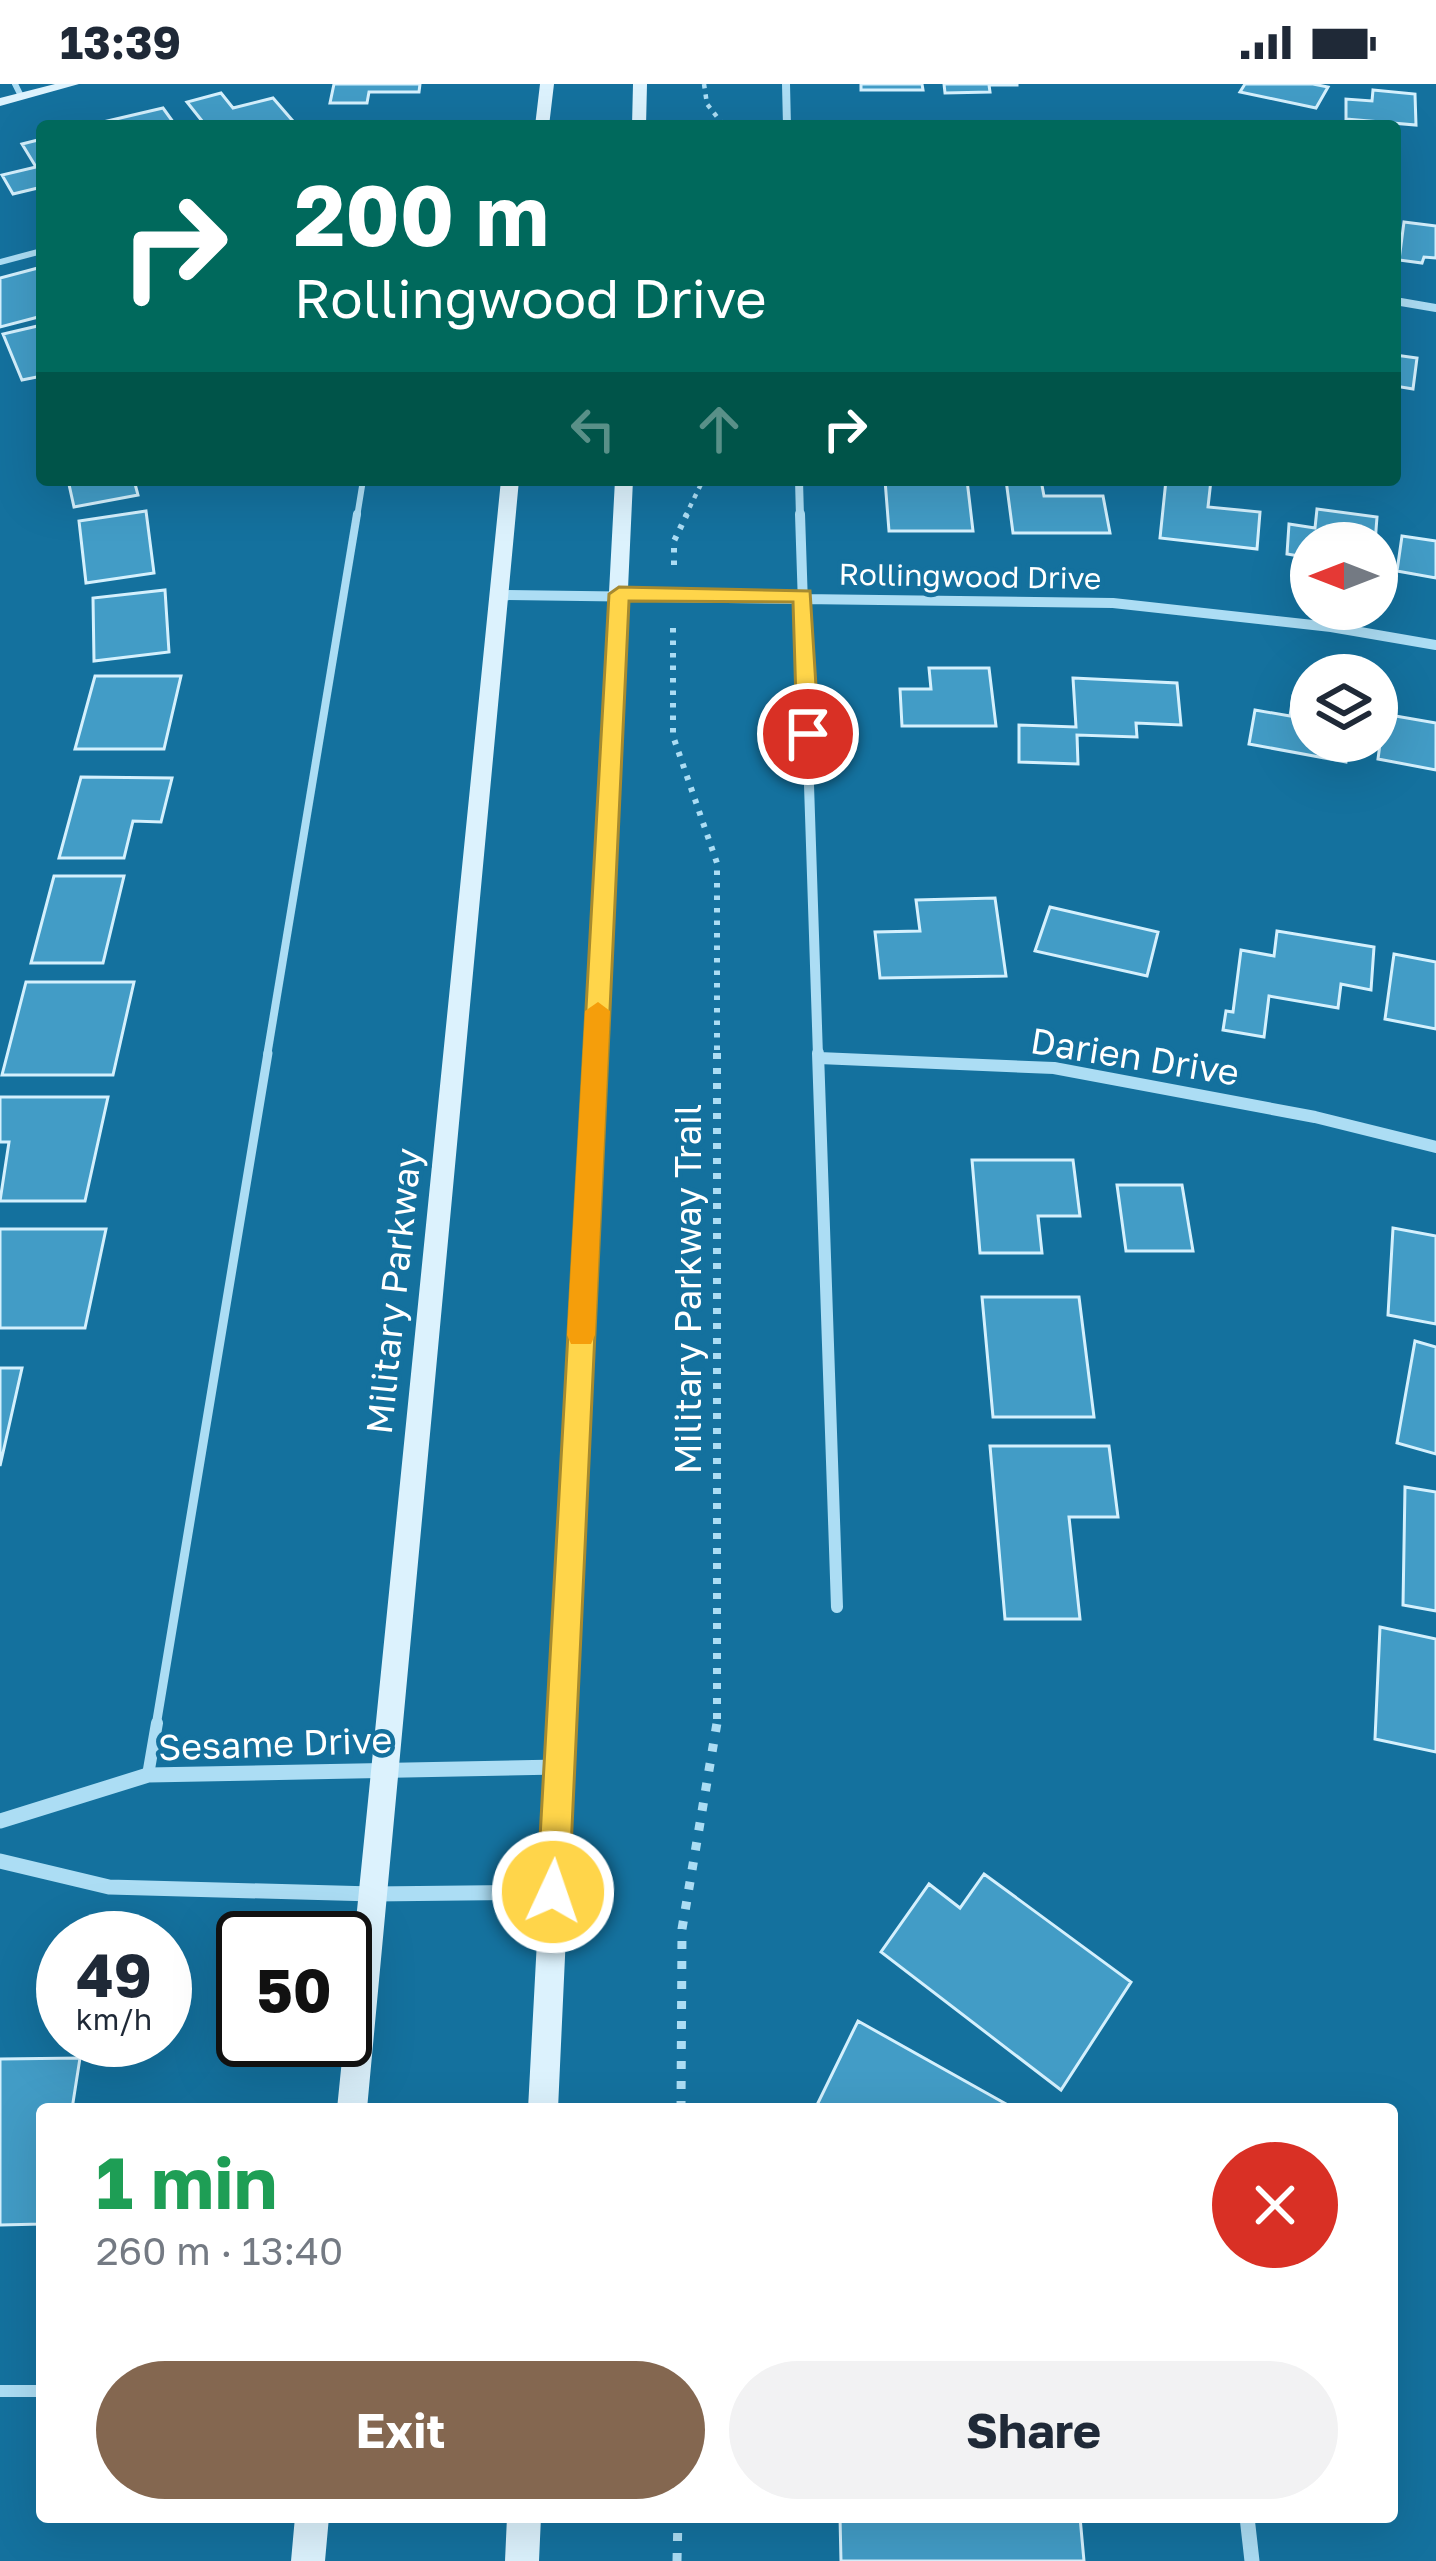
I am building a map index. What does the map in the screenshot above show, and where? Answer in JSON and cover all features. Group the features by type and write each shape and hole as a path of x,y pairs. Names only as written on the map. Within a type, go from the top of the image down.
{"main road":[{"path":"0,102 19,90 72,84"},
{"path":"540,120 547,84"},
{"path":"639,120 640,84"},
{"name":"Military Parkway","path":"353,2103 509,486"},
{"path":"543,2103 624,486"},
{"path":"308,2561 311,2523"},
{"path":"522,2561 524,2523"}],"street":[{"path":"786,84 787,120"},
{"path":"1401,303 1436,308"},
{"path":"799,486 837,1607"},
{"name":"Rollingwood Drive","path":"500,595 1113,603 1330,627 1436,645"},
{"name":"Darien Drive","path":"819,1058 1054,1068 1315,1117 1436,1148"},
{"name":"Sesame Drive","path":"0,1821 148,1775 559,1767"},
{"path":"0,1861 109,1887 373,1894 553,1892"},
{"path":"1247,2523 1252,2561"}],"lane":[{"path":"0,262 36,253"},
{"path":"148,1775 363,486"},
{"path":"0,2391 36,2391"}],"path":[{"path":"704,84 707,104 719,120"},
{"name":"Military Parkway Trail","path":"681,2103 682,1929 717,1732 717,863 674,736 674,541 700,486"},
{"path":"676,2561 678,2523"}],"building":[{"path":"334,84 420,84 419,92 369,92 367,103 330,103"},
{"path":"861,84 922,84 923,90 861,90"},
{"path":"944,84 1017,85 989,85 990,92 945,93"},
{"path":"1245,84 1328,87 1316,108 1240,92"},
{"path":"1373,90 1415,94 1416,125 1401,120 1346,119 1346,99 1372,101"},
{"path":"221,93 233,108 273,98 292,120 201,120 187,102"},
{"path":"163,108 172,120 112,120"},
{"path":"36,140 36,167 22,144"},
{"path":"36,167 36,188 13,194 2,175"},
{"path":"1404,222 1436,226 1436,258 1424,257 1422,263 1401,260"},
{"path":"36,269 36,318 0,327 0,278"},
{"path":"36,326 36,377 22,380 3,334"},
{"path":"1401,356 1417,358 1413,389 1401,387"},
{"path":"69,486 136,486 138,495 74,507"},
{"path":"885,486 968,486 973,531 889,531"},
{"path":"1007,486 1042,486 1044,496 1103,496 1110,533 1013,533"},
{"path":"1165,486 1210,486 1208,507 1260,512 1257,549 1160,538"},
{"path":"1317,509 1377,517 1377,522 1316,522"},
{"path":"146,511 154,573 86,583 79,521"},
{"path":"1402,536 1436,541 1436,578 1398,571"},
{"path":"165,590 169,652 94,661 93,598"},
{"path":"929,668 989,668 996,726 902,726 900,689 931,689"},
{"path":"95,676 181,676 164,749 75,749"},
{"path":"1073,678 1177,683 1181,725 1136,723 1137,737 1077,735 1078,764 1019,762 1019,725 1076,727"},
{"path":"1255,710 1290,716 1290,752 1249,744"},
{"path":"1398,716 1436,723 1436,770 1394,762 1398,762"},
{"path":"81,777 172,778 161,822 133,821 124,858 59,858"},
{"path":"54,876 124,876 103,963 31,963"},
{"path":"995,898 1006,976 880,978 875,932 920,931 916,900"},
{"path":"1050,907 1158,932 1147,976 1035,951"},
{"path":"1277,931 1374,947 1371,990 1341,984 1338,1008 1269,996 1264,1037 1223,1030 1226,1011 1233,1012 1241,950 1274,956"},
{"path":"1394,954 1436,962 1436,1029 1385,1019"},
{"path":"26,982 134,982 113,1075 2,1075"},
{"path":"0,1097 108,1097 85,1201 0,1201 9,1142 0,1142"},
{"path":"972,1160 1073,1160 1080,1216 1038,1216 1042,1253 980,1253"},
{"path":"1117,1185 1182,1185 1193,1251 1126,1251"},
{"path":"1393,1228 1436,1236 1436,1324 1388,1315"},
{"path":"0,1229 106,1229 85,1328 0,1328"},
{"path":"982,1297 1079,1297 1094,1417 993,1417"},
{"path":"1415,1341 1436,1347 1436,1454 1397,1443"},
{"path":"0,1368 22,1368 0,1466"},
{"path":"990,1446 1109,1446 1118,1517 1069,1517 1080,1619 1005,1619"},
{"path":"1405,1487 1436,1492 1436,1611 1403,1605"},
{"path":"1380,1627 1436,1639 1436,1752 1375,1739"},
{"path":"984,1874 1131,1982 1061,2090 881,1952 929,1884 960,1908"},
{"path":"858,2021 1004,2103 818,2103"},
{"path":"0,2059 36,2059 36,2067 79,2067 73,2103 36,2103 36,2224 0,2225"},
{"path":"840,2523 1081,2523 1084,2561 841,2561"}],"slow traffic":[{"path":"581,1335 598,1011"}],"route":[{"path":"553,1892 619,594 803,596 808,734"}]}
